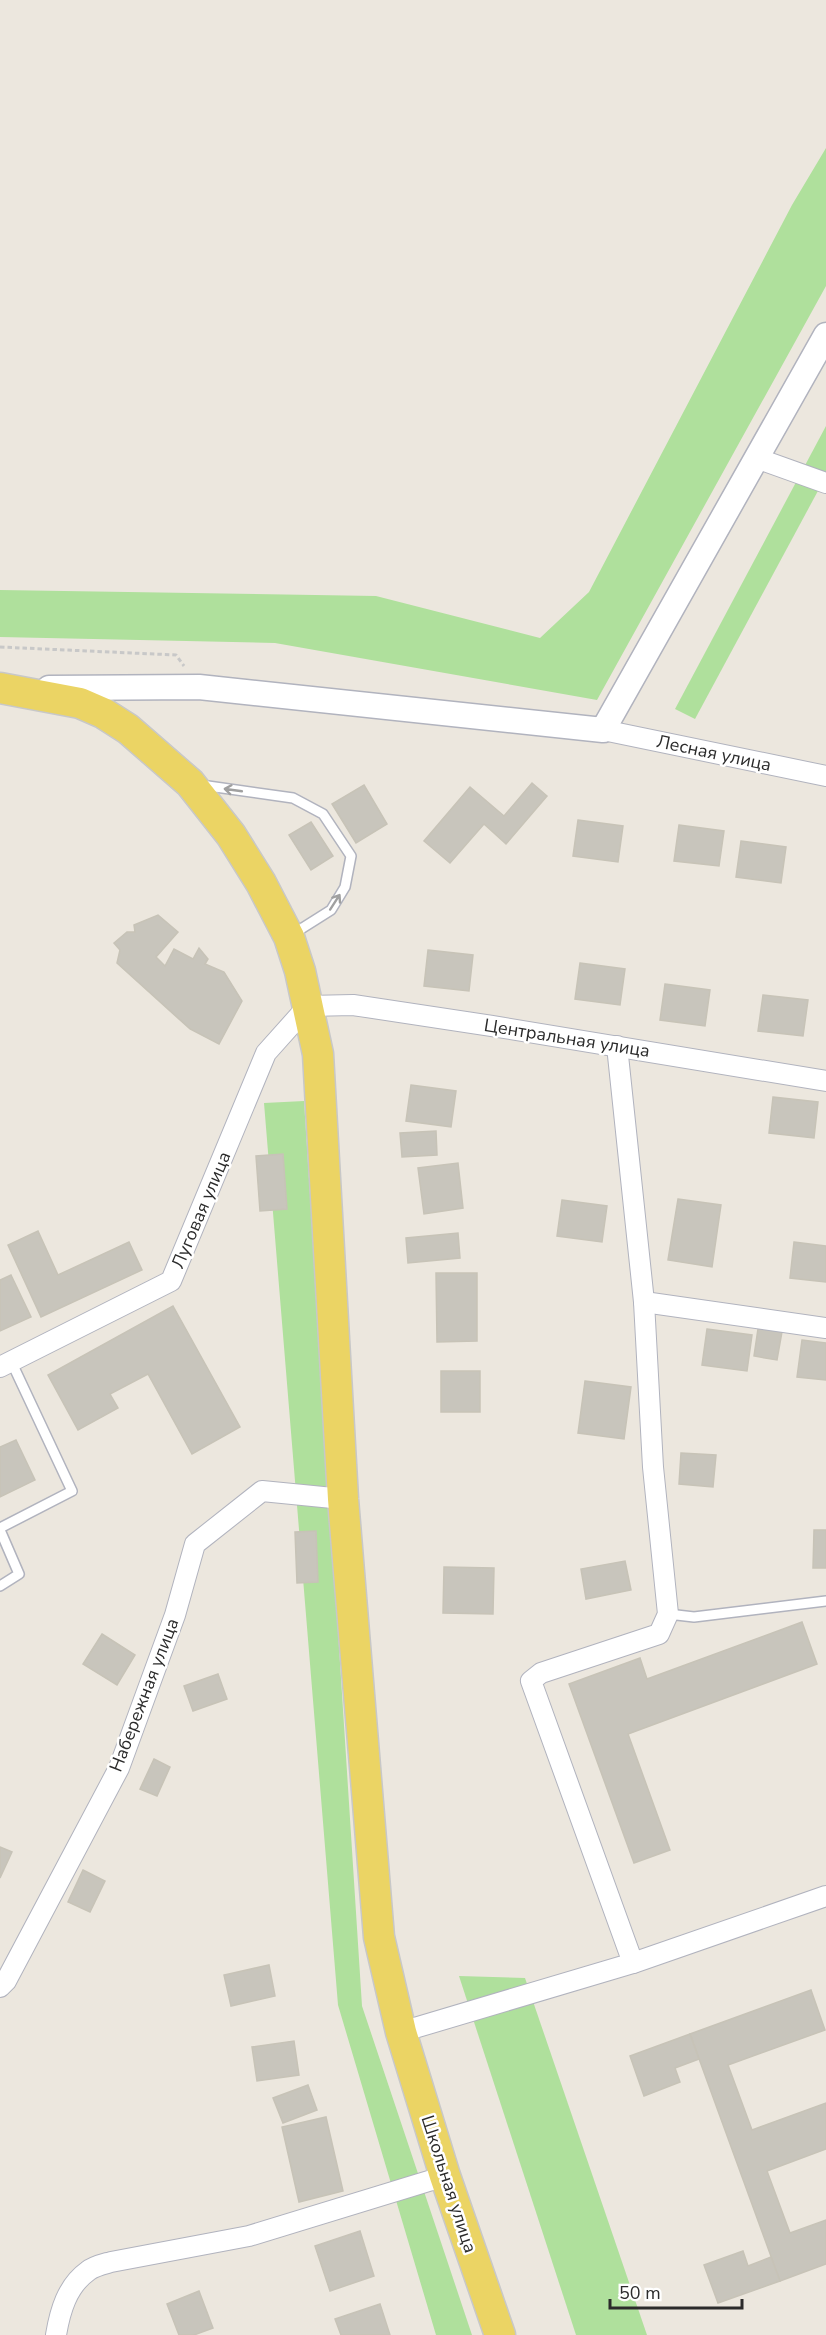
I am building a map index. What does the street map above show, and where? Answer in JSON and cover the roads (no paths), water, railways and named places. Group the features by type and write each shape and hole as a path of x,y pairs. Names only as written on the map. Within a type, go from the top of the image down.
{"main road":[{"name":"Школьная улица","path":"2,688 80,703 103,713 128,729 190,783 231,835 261,883 289,937 300,970 318,1054 343,1499 379,1937 401,2032 445,2176 500,2335"}],"street":[{"path":"2,688 199,687 603,730 826,335"},
{"path":"756,458 826,483"},
{"name":"Лесная улица","path":"603,730 826,776"},
{"name":"Центральная улица","path":"308,1006 353,1005 826,1081"},
{"name":"Луговая улица","path":"6,1364 171,1281 266,1053 308,1006"},
{"path":"616,1046 644,1302 653,1467 668,1614 659,1634 541,1673 531,1681 633,1963"},
{"path":"644,1302 826,1328"},
{"name":"Набережная улица","path":"0,1987 6,1981 35,1928 119,1768 175,1615 195,1545 262,1491 343,1499"},
{"path":"401,2032 633,1963 826,1896"},
{"path":"56,2335 60,2311 73,2286 89,2269 111,2262 249,2236 445,2176"}],"lane":[{"path":"190,783 293,798 323,814 351,855 345,887 331,910 289,937"},
{"path":"0,1586 20,1574 0,1529 72,1491 6,1364"},
{"path":"668,1614 694,1617 826,1601"}]}
